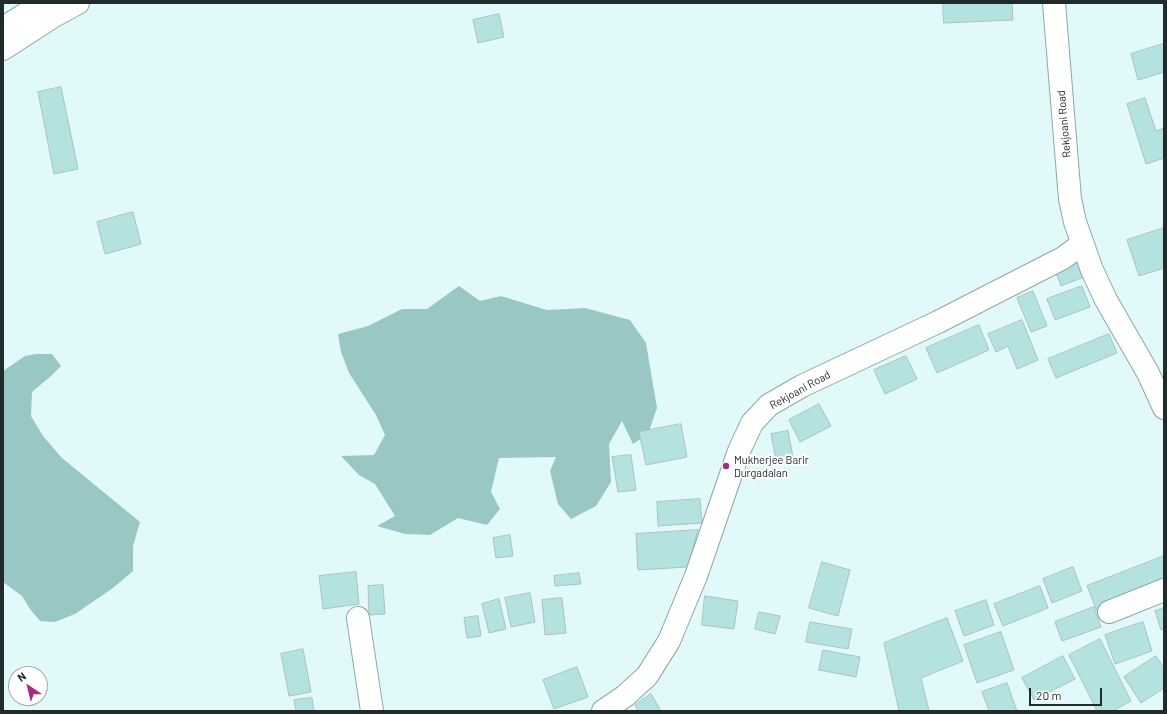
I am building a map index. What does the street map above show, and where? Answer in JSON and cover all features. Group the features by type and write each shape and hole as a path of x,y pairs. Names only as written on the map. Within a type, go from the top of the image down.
{"street":[{"path":"3,28 43,3"},
{"path":"3,49 54,16 78,3"},
{"name":"Rekjoani Road","path":"1054,3 1070,199 1075,222 1092,270 1106,300 1148,373 1164,408"},
{"name":"Rekjoani Road","path":"603,711 624,696 647,676 669,641 696,576 739,451 752,424 769,405 802,386 938,322 1063,258 1082,244"},
{"path":"1109,612 1164,590"},
{"path":"358,618 372,711"}],"water":[{"path":"459,286 480,301 501,296 547,310 585,308 630,320 646,343 657,408 648,434 633,444 622,421 609,444 611,482 596,506 571,519 558,504 550,471 556,457 499,458 491,492 500,509 487,525 458,518 430,535 405,534 377,526 395,516 375,484 359,475 341,456 374,455 385,435 376,415 349,373 341,352 338,334 368,326 402,309 427,309"},
{"path":"52,354 61,366 32,392 31,416 43,436 62,458 140,522 133,546 133,571 113,588 75,614 55,622 40,621 22,596 3,582 3,371 25,356"}],"building":[{"path":"943,3 1012,3 1013,20 944,23"},
{"path":"499,14 504,37 478,43 473,20"},
{"path":"1163,44 1164,72 1138,80 1131,54"},
{"path":"61,87 78,169 54,174 38,92"},
{"path":"1145,98 1156,131 1164,128 1164,158 1146,164 1127,104"},
{"path":"133,212 141,244 105,254 97,222"},
{"path":"1164,228 1164,268 1139,276 1127,240"},
{"path":"1078,261 1084,277 1061,286 1055,270"},
{"path":"1082,286 1090,307 1055,320 1047,299"},
{"path":"1033,291 1047,326 1031,332 1017,298"},
{"path":"1022,320 1038,360 1017,369 1008,346 996,352 988,334"},
{"path":"979,325 989,350 937,373 926,348"},
{"path":"1109,334 1117,353 1056,378 1048,359"},
{"path":"906,356 917,379 885,394 874,370"},
{"path":"819,404 831,426 800,442 789,420"},
{"path":"681,424 687,457 646,465 639,432"},
{"path":"788,431 794,462 777,465 771,434"},
{"path":"631,455 636,490 618,492 612,457"},
{"path":"700,499 702,523 658,526 657,502"},
{"path":"698,530 688,567 638,570 636,534"},
{"path":"510,535 513,556 496,558 493,538"},
{"path":"1164,556 1164,585 1097,611 1087,586"},
{"path":"822,562 850,570 838,616 809,608"},
{"path":"1073,567 1082,591 1052,603 1043,579"},
{"path":"356,572 359,604 323,609 319,576"},
{"path":"579,573 581,584 555,586 554,576"},
{"path":"383,585 385,614 369,615 368,586"},
{"path":"1040,586 1048,608 1003,626 994,604"},
{"path":"530,593 535,622 511,627 505,598"},
{"path":"705,596 738,601 734,629 702,625"},
{"path":"562,598 566,633 545,635 542,600"},
{"path":"499,599 506,629 489,633 482,604"},
{"path":"986,600 994,625 964,636 955,611"},
{"path":"1094,607 1101,627 1062,641 1055,622"},
{"path":"1164,608 1164,629 1161,630 1155,611"},
{"path":"759,612 780,616 775,634 755,629"},
{"path":"478,616 481,636 467,638 464,618"},
{"path":"947,618 963,661 921,678 929,711 899,711 884,643"},
{"path":"810,622 852,629 848,649 806,642"},
{"path":"1143,622 1152,651 1115,664 1105,635"},
{"path":"1001,632 1014,670 977,683 964,645"},
{"path":"1100,639 1131,701 1113,711 1097,711 1069,655"},
{"path":"303,649 311,692 289,696 281,654"},
{"path":"823,650 860,657 856,677 819,670"},
{"path":"1063,656 1075,679 1034,700 1022,678"},
{"path":"1156,656 1164,668 1164,688 1141,703 1124,677"},
{"path":"577,667 588,697 554,709 543,680"},
{"path":"1007,683 1017,711 989,711 982,692"},
{"path":"651,694 661,711 638,711 635,705"},
{"path":"312,698 314,711 296,711 294,700"}],"place":[{"name":"Mukherjee Barir Durgadalan","path":"726,466"}]}
